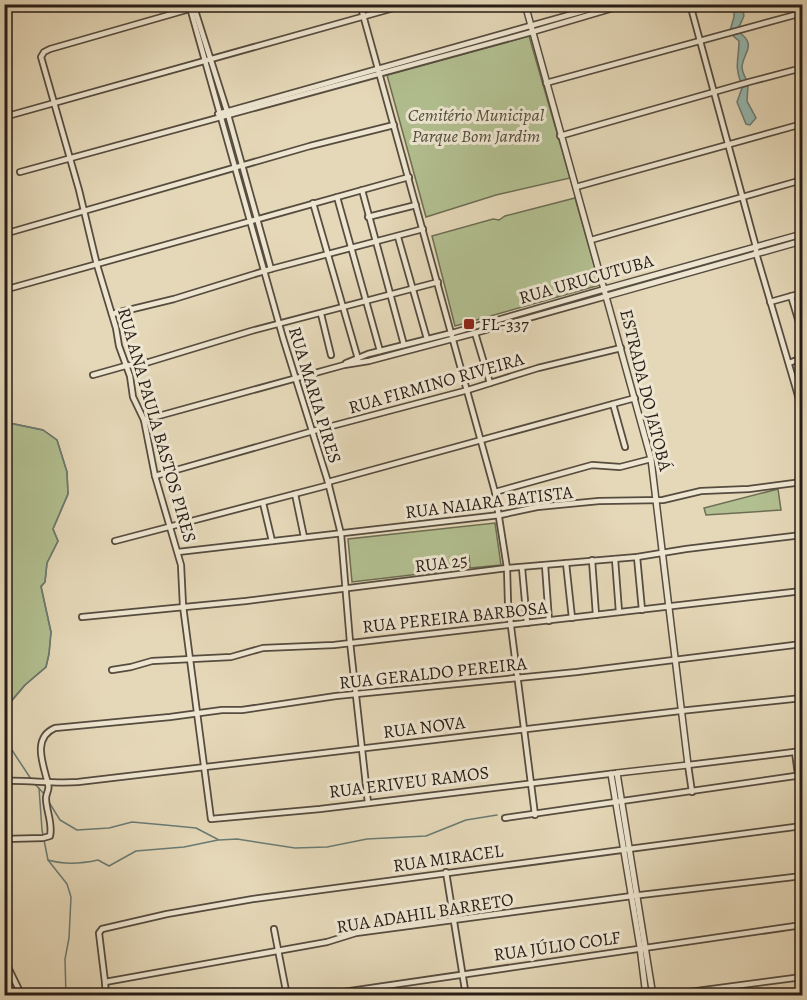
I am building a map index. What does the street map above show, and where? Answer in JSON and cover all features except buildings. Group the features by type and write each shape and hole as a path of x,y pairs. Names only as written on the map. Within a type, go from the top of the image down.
{"street":[{"path":"192,6 207,4"},
{"path":"360,4 453,335 500,515 507,568 508,603 535,815"},
{"path":"4,117 408,4"},
{"name":"ESTRADA DO JATOBÁ","path":"525,4 651,459 664,553 680,711 692,792"},
{"path":"531,30 608,4"},
{"path":"20,172 627,4"},
{"path":"690,4 770,302 802,406"},
{"name":"RUA ANA PAULA BASTOS PIRES","path":"192,6 50,49 42,54 41,61 70,158 136,405 144,420 155,476 178,552 211,819"},
{"name":"RUA MARIA PIRES","path":"192,6 221,115 239,167 268,270 279,324 313,431 341,534 350,642 368,803"},
{"path":"546,83 802,13"},
{"name":"RUA MARIA PIRES","path":"208,60 228,113 239,167"},
{"path":"560,136 802,68"},
{"path":"576,187 802,124"},
{"path":"4,234 394,125"},
{"path":"4,291 409,177"},
{"path":"591,240 802,180"},
{"path":"362,190 404,345"},
{"path":"338,197 380,351"},
{"path":"313,203 358,360"},
{"path":"368,217 416,205"},
{"path":"112,314 174,299 268,270 423,230"},
{"name":"RUA URUCUTUBA","path":"144,420 344,365 380,351 427,339 475,333 607,296 802,234"},
{"path":"398,237 427,339"},
{"name":"RUA URUCUTUBA","path":"358,360 453,335 605,289 756,250 802,241"},
{"path":"93,375 149,362 184,350 438,282"},
{"path":"770,302 802,293"},
{"path":"791,296 802,332"},
{"path":"321,314 332,355"},
{"path":"475,333 490,383"},
{"name":"RUA FIRMINO RIVEIRA","path":"155,476 468,390 538,368 621,348"},
{"path":"789,363 802,358"},
{"path":"115,541 263,503 635,398"},
{"path":"613,404 625,447"},
{"path":"495,492 592,465 620,467 651,459"},
{"name":"RUA NAIARA BATISTA","path":"178,552 500,515 537,507 590,502 657,500 702,491 749,489 802,482"},
{"path":"295,494 304,537"},
{"path":"263,503 272,541"},
{"name":"RUA 25","path":"82,617 246,601 507,568 637,557 802,535"},
{"path":"637,557 642,610"},
{"path":"615,559 619,612"},
{"path":"592,560 596,615"},
{"path":"566,563 572,618"},
{"path":"545,565 549,621"},
{"path":"522,568 527,623"},
{"name":"RUA PEREIRA BARBOSA","path":"112,670 152,661 231,657 269,648 303,647 549,621 802,591"},
{"name":"RUA GERALDO PEREIRA","path":"48,783 41,756 44,737 52,728 222,710 242,710 285,702 518,678 802,644"},
{"name":"RUA NOVA","path":"4,781 78,782 802,698"},
{"name":"RUA ERIVEU RAMOS","path":"211,819 368,803 802,751"},
{"path":"795,752 800,776 802,805"},
{"path":"614,774 653,996"},
{"path":"505,818 800,776"},
{"path":"4,839 50,836 46,797 49,789 48,783"},
{"name":"RUA MIRACEL","path":"105,982 99,931 167,914 253,899 446,872 802,826"},
{"path":"446,872 466,996"},
{"name":"RUA ADAHIL BARRETO","path":"105,982 327,942 356,933 802,876"},
{"name":"RUA JÚLIO COLF","path":"316,996 643,947 802,926"},
{"path":"274,929 286,996"},
{"path":"643,947 646,996"},
{"path":"4,959 22,996"},
{"path":"659,996 802,977"},
{"path":"105,982 106,996"}],"green space":[{"name":"Cemitério Municipal Parque Bom Jardim","path":"529,36 570,178 496,195 426,217 387,75"},
{"path":"575,198 600,285 455,326 432,236"},
{"path":"5,422 43,430 57,440 67,472 68,494 53,529 58,541 47,563 45,582 41,587 51,632 46,667 25,685 5,709"},
{"path":"778,489 781,510 706,515 704,508"},
{"path":"495,523 501,565 470,568 469,556 461,556 462,569 352,582 348,539"}],"water":[{"path":"729,5 742,5 744,16 738,29 730,31 734,8"},
{"path":"740,33 748,41 742,67 747,81 741,83 737,67 739,41 732,35"},
{"path":"748,85 747,101 756,118 750,125 746,124 737,102 742,88"}],"waterway":[{"path":"4,422 43,430 57,440 67,472 68,494 53,529 58,541 47,563 45,582 41,586 51,632 46,667 25,685 4,709"},
{"path":"4,738 31,779"},
{"path":"34,783 45,795"},
{"path":"39,788 42,830 48,860 60,863 98,860 109,866 136,851 184,847 218,840"},
{"path":"47,799 60,820 77,830 109,828 132,822 196,828 219,840 237,839 295,848 327,847 367,839 426,836 466,820 497,815"},
{"path":"48,860 67,884 71,897 69,938 65,959 66,996"}],"railway":[{"path":"4,984 10,996"}],"place":[{"name":"FL-337","path":"469,324"}]}
